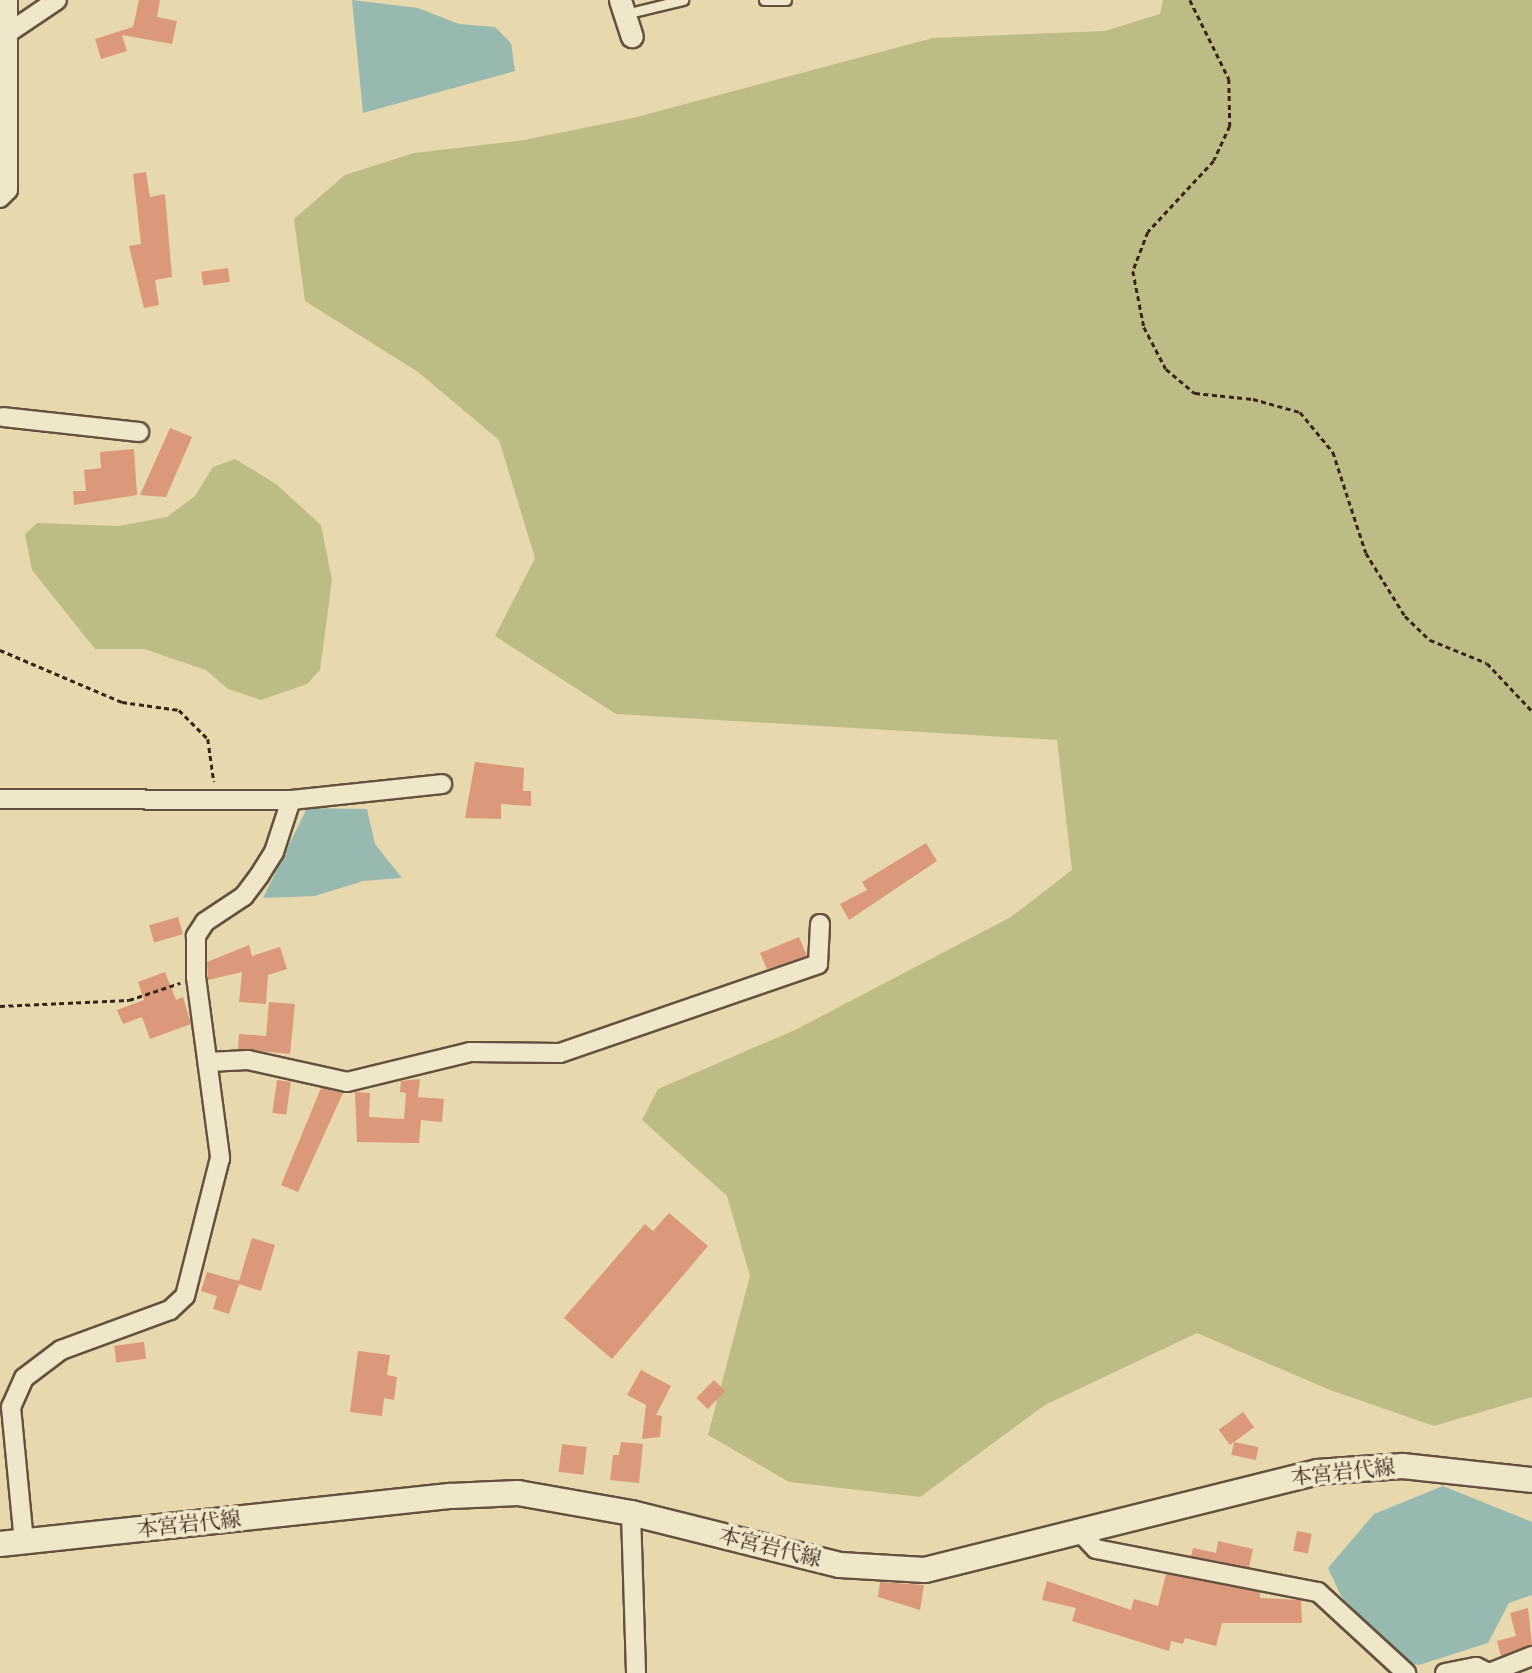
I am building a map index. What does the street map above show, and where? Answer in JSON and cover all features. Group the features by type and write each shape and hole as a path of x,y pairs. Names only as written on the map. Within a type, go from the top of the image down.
{"main road":[{"name":"本宮岩代線","path":"12,1543 484,1494 539,1494 883,1571 965,1564 1269,1482 1349,1468 1403,1466 1532,1480"}],"street":[{"path":"0,198 8,190 8,0"},
{"path":"8,33 57,0"},
{"path":"623,7 632,36"},
{"path":"3,417 139,432"},
{"path":"0,799 291,800 442,784"},
{"path":"12,1543 11,1407 24,1377 61,1350 170,1311 185,1296 219,1168 219,1117 196,977 196,936 259,876 274,852 291,800"},
{"path":"208,1062 248,1060 347,1082 470,1052 560,1053 818,964 820,924"},
{"path":"631,1513 636,1673"},
{"path":"1080,1533 1096,1549 1318,1592 1406,1673"},
{"path":"1445,1673 1476,1667 1489,1673 1532,1656"}],"lane":[{"path":"623,7 682,0"},
{"path":"764,0 786,0"}],"path":[{"path":"1190,0 1230,83 1230,126 1214,161 1148,232 1133,271 1144,327 1166,369 1195,393 1253,399 1300,412 1333,452 1366,553 1405,615 1430,640 1487,663 1532,711"},
{"path":"0,650 122,702 167,708 190,718 213,752 215,798"},
{"path":"0,1006 129,1000 196,977"}],"shaded area":[{"path":"1163,0 1532,0 1532,1397 1434,1426 1330,1390 1197,1333 1045,1405 920,1497 789,1482 708,1435 750,1276 727,1196 642,1120 658,1089 795,1030 1011,917 1072,870 1057,740 616,714 495,636 535,558 499,440 418,372 305,301 294,219 345,175 414,153 524,140 633,118 933,38 1105,31 1160,14"},
{"path":"235,459 276,484 321,525 332,580 320,670 307,684 261,700 228,689 206,670 144,649 95,649 32,570 25,534 37,523 119,526 167,517 195,496 213,467"}],"water":[{"path":"352,0 418,8 459,24 495,27 511,43 515,71 363,113"},
{"path":"307,808 367,809 375,844 402,878 363,881 315,896 263,898"},
{"path":"1443,1486 1532,1522 1532,1595 1509,1603 1488,1643 1419,1665 1404,1662 1341,1596 1328,1568 1374,1514"}],"building":[{"path":"139,0 160,0 157,17 177,21 172,44 122,35 127,51 101,59 95,39 133,27"},
{"path":"146,172 150,197 165,194 172,277 155,280 159,305 144,308 129,246 141,244 133,174"},
{"path":"228,268 230,282 203,286 201,272"},
{"path":"170,428 192,437 166,497 140,495"},
{"path":"134,449 137,495 74,505 73,491 86,491 84,470 101,468 100,452"},
{"path":"475,762 524,768 523,791 531,791 531,806 501,804 501,819 465,818"},
{"path":"926,843 937,861 849,920 840,904 867,890 862,882"},
{"path":"178,917 183,934 154,943 149,925"},
{"path":"799,937 807,956 767,969 760,953"},
{"path":"249,945 252,956 280,947 287,969 268,975 266,1004 239,1002 242,972 208,980 207,962"},
{"path":"165,972 176,1000 183,997 191,1024 150,1039 142,1017 123,1024 117,1010 144,1000 138,982"},
{"path":"269,1002 295,1004 290,1054 238,1049 239,1034 266,1036"},
{"path":"420,1079 418,1097 444,1099 442,1122 421,1120 419,1143 357,1142 355,1092 370,1093 369,1117 404,1119 406,1093 400,1092 401,1081"},
{"path":"277,1080 291,1082 286,1115 272,1113"},
{"path":"321,1088 343,1093 298,1192 281,1185"},
{"path":"669,1213 708,1246 612,1359 564,1318 645,1224 653,1231"},
{"path":"252,1238 275,1245 261,1291 239,1284 229,1314 213,1309 217,1296 201,1291 207,1272 239,1281"},
{"path":"144,1342 146,1359 116,1363 114,1346"},
{"path":"358,1351 390,1355 387,1375 397,1377 394,1400 384,1398 382,1416 350,1412"},
{"path":"641,1370 671,1386 656,1415 662,1416 660,1437 642,1439 646,1405 627,1395"},
{"path":"714,1380 725,1391 708,1409 696,1398"},
{"path":"1243,1412 1254,1427 1230,1445 1219,1430"},
{"path":"621,1442 643,1444 639,1483 610,1480 613,1455 619,1455"},
{"path":"1234,1442 1258,1447 1256,1460 1231,1455"},
{"path":"562,1444 587,1447 583,1475 559,1472"},
{"path":"1297,1531 1312,1534 1308,1553 1293,1551"},
{"path":"1218,1541 1253,1549 1249,1567 1191,1556 1193,1548 1216,1553"},
{"path":"1166,1574 1260,1592 1260,1598 1301,1600 1302,1623 1222,1623 1216,1646 1185,1638 1183,1644 1171,1641 1169,1651 1072,1621 1076,1608 1042,1600 1047,1581 1131,1610 1134,1599 1158,1606"},
{"path":"880,1582 924,1585 920,1610 878,1597"},
{"path":"1528,1608 1532,1645 1501,1656 1497,1641 1516,1636 1510,1613"}]}
